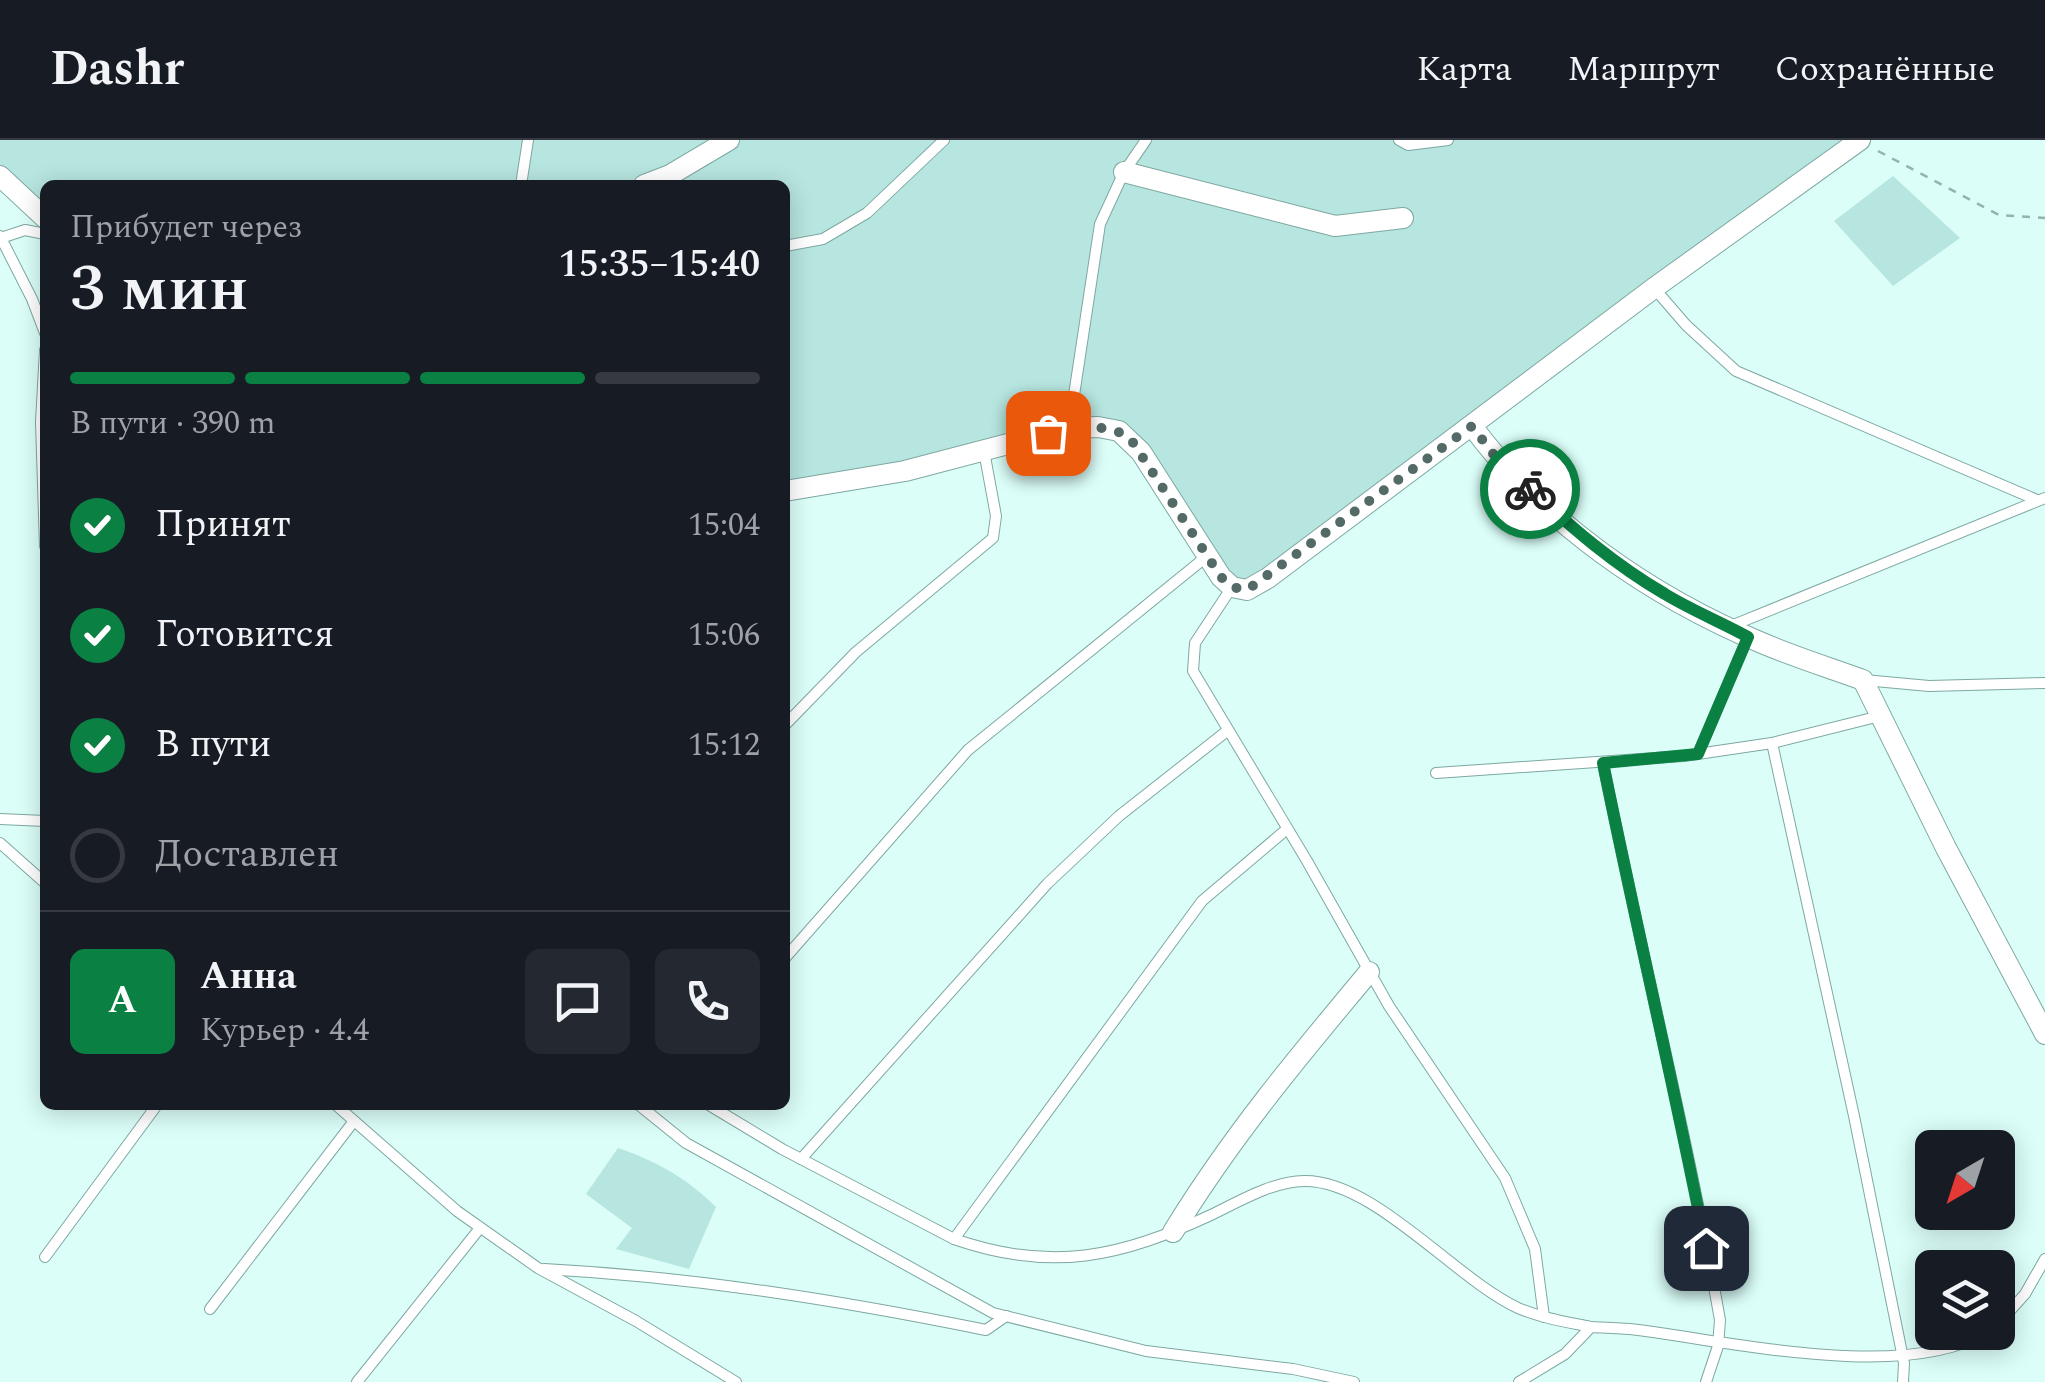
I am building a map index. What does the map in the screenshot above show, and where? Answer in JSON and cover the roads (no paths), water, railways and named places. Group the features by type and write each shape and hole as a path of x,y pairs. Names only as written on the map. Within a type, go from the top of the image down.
{"street":[{"path":"657,180 728,140"},
{"path":"790,490 905,471 1069,428 1119,431 1130,438 1206,557 1232,587 1247,590 1859,140"},
{"path":"1124,172 1335,226 1402,218"},
{"path":"0,176 40,213"},
{"path":"1472,426 1494,455 1577,532 1668,596 1739,632 1863,680 2045,1034"},
{"path":"1174,1232 1237,1135 1369,972"}],"lane":[{"path":"522,180 528,140"},
{"path":"790,245 823,239 867,213 944,140"},
{"path":"1069,428 1100,224 1124,172 1146,140"},
{"path":"1399,140 1408,145 1448,140"},
{"path":"40,233 24,230 1,237 40,320"},
{"path":"1654,288 1686,325 1736,371 2041,499"},
{"path":"790,720 856,652 992,538 996,516 984,451"},
{"path":"1698,754 1739,632 2041,499"},
{"path":"790,952 968,750 1206,557"},
{"path":"1232,587 1195,643 1192,672 1369,972 1504,1178 1535,1249 1544,1317"},
{"path":"1863,680 1929,686 2045,683"},
{"path":"1436,774 1698,754 1772,743 1881,716"},
{"path":"801,1159 1047,884 1119,816 1227,731"},
{"path":"1772,743 1854,1116 1904,1364 1903,1382"},
{"path":"1603,763 1662,1026 1720,1320 1718,1346 1706,1382"},
{"path":"0,819 40,821"},
{"path":"954,1239 1202,901 1287,829"},
{"path":"0,843 40,878"},
{"path":"46,1257 154,1110"},
{"path":"342,1110 456,1212 538,1268 736,1382"},
{"path":"645,1110 686,1143 993,1313 1146,1352 1293,1369 1354,1382"},
{"path":"718,1110 801,1159 973,1246 1050,1259 1117,1252 1174,1232 1272,1187 1306,1181 1338,1188 1384,1210 1460,1271 1516,1307 1544,1317 1772,1356 1859,1364 1904,1364 1954,1350"},
{"path":"210,1309 354,1120"},
{"path":"357,1382 480,1228"},
{"path":"2015,1305 2045,1260"},
{"path":"538,1268 649,1274 829,1298 986,1330 1006,1316"},
{"path":"1518,1382 1565,1354 1592,1327"}]}
